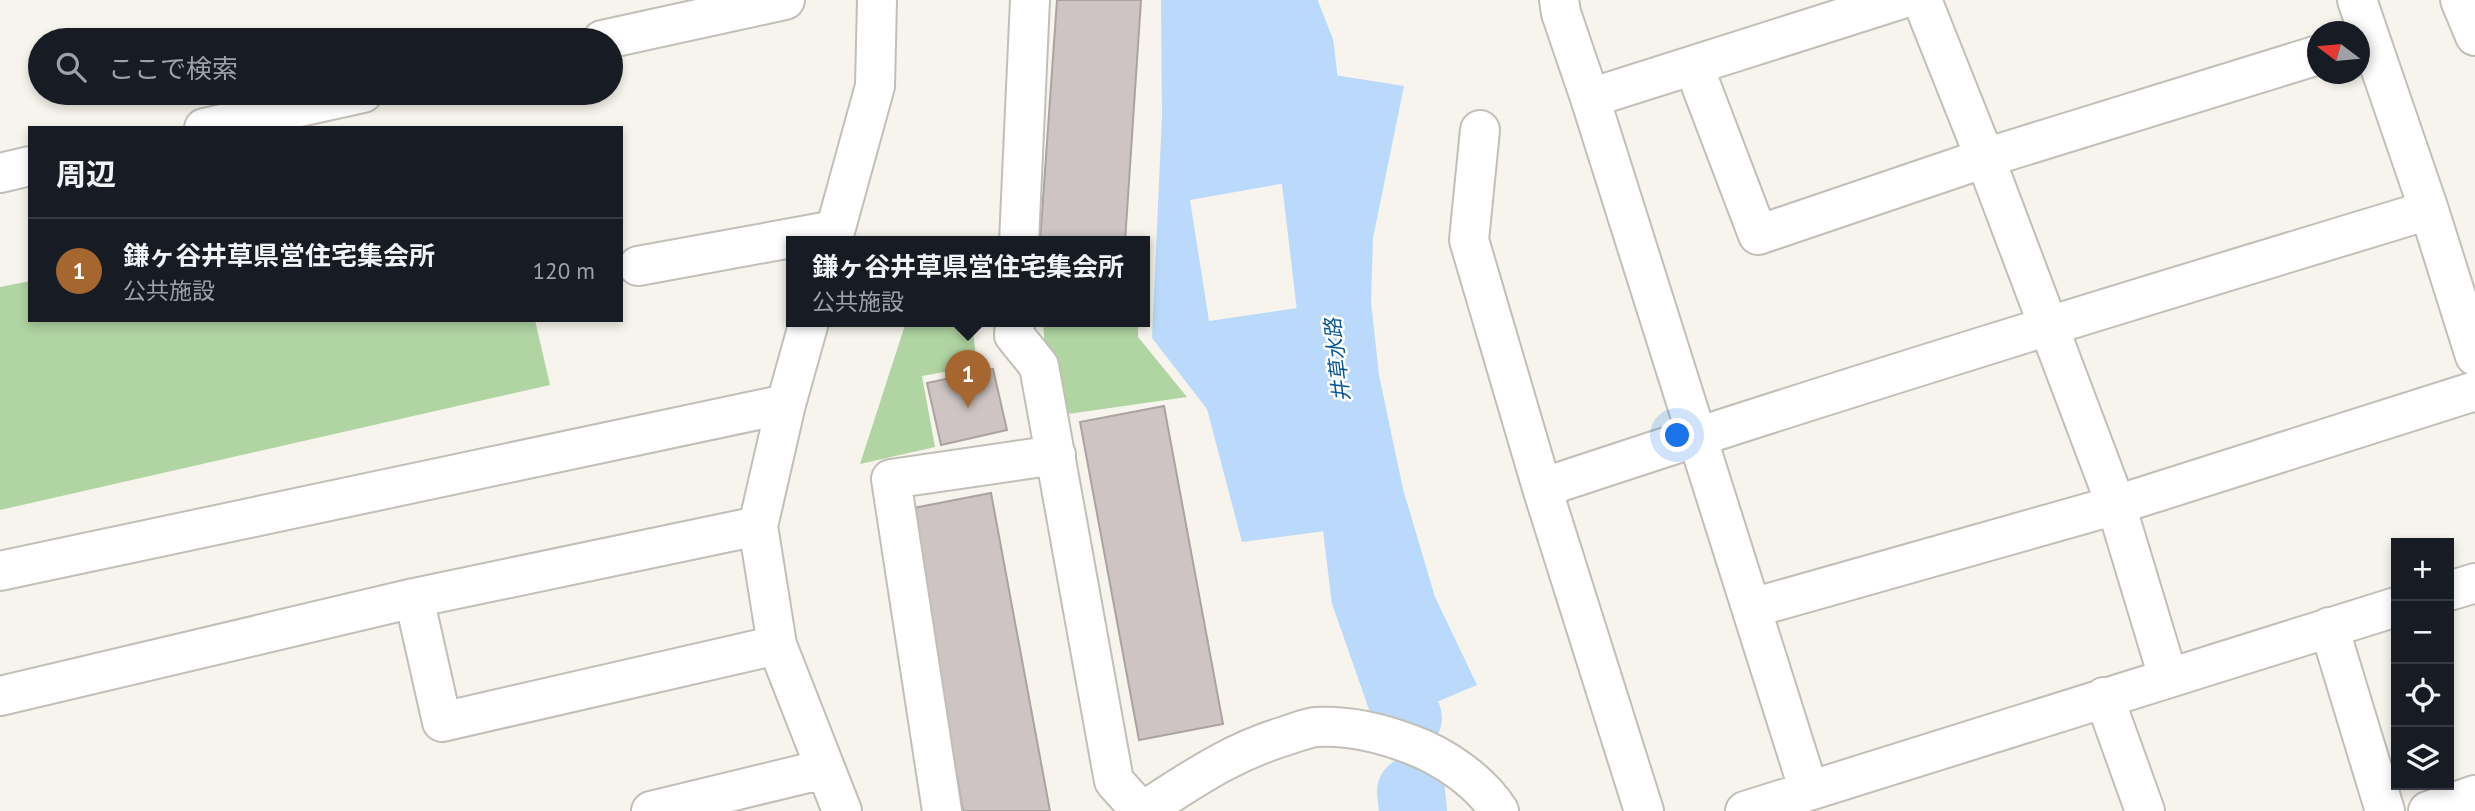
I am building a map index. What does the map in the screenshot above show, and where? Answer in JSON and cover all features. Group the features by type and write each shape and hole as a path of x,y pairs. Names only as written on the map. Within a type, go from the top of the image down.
{"street":[{"path":"623,35 785,0"},
{"path":"834,236 875,86 877,0"},
{"path":"1019,236 1030,0"},
{"path":"1559,0 1809,791"},
{"path":"1590,98 1899,0"},
{"path":"1922,0 1985,158 2116,505 2168,677"},
{"path":"2357,0 2361,21"},
{"path":"2460,0 2475,36"},
{"path":"2370,54 2429,210 2475,356"},
{"path":"1694,67 1758,235 1985,158 2307,58"},
{"path":"213,126 308,105"},
{"path":"1480,130 1469,240 1542,488 1644,811"},
{"path":"0,173 28,166"},
{"path":"1542,488 1697,436 2429,210"},
{"path":"638,266 786,243"},
{"path":"808,327 786,404 758,526 777,645 842,811"},
{"path":"1015,327 1014,335 1039,366 1114,782 1142,811 1221,761 1262,743 1315,727 1348,728 1382,734 1431,752 1465,776 1493,801 1499,811"},
{"path":"1752,608 2116,505 2475,391"},
{"path":"0,571 786,404"},
{"path":"942,811 891,480 1056,455"},
{"path":"0,696 414,598 758,526"},
{"path":"2454,589 2475,583"},
{"path":"414,598 442,722 777,645"},
{"path":"1745,811 2391,608"},
{"path":"2329,627 2385,811"},
{"path":"2104,697 2145,811"},
{"path":"651,811 824,769"},
{"path":"2428,811 2475,795"}],"green space":[{"path":"28,281 28,322 535,322 550,385 0,510 0,287"},
{"path":"904,327 973,327 977,366 922,376 935,447 860,464"},
{"path":"1043,327 1138,327 1138,337 1187,397 1068,414 1045,351"}],"water":[{"path":"1161,0 1253,0 1273,48 1297,181 1190,200 1209,321 1311,306 1333,530 1242,542 1207,409 1152,338 1162,116"},
{"path":"1328,74 1404,86 1373,238 1371,302 1379,375 1403,489 1435,597 1477,685 1432,704 1394,607 1387,577 1353,246"}],"building":[{"path":"1057,0 1141,0 1125,236 1040,236"},
{"path":"993,369 1007,430 941,445 927,383"},
{"path":"1164,406 1223,724 1139,740 1080,422"},
{"path":"991,493 1050,811 963,811 908,509"}],"waterway":[{"name":"井草水路","path":"1281,0 1300,48 1365,595 1408,718"},
{"name":"井草水路","path":"1411,791 1413,811"}],"place":[{"name":"鎌ヶ谷井草県営住宅集会所","path":"968,408"}]}
